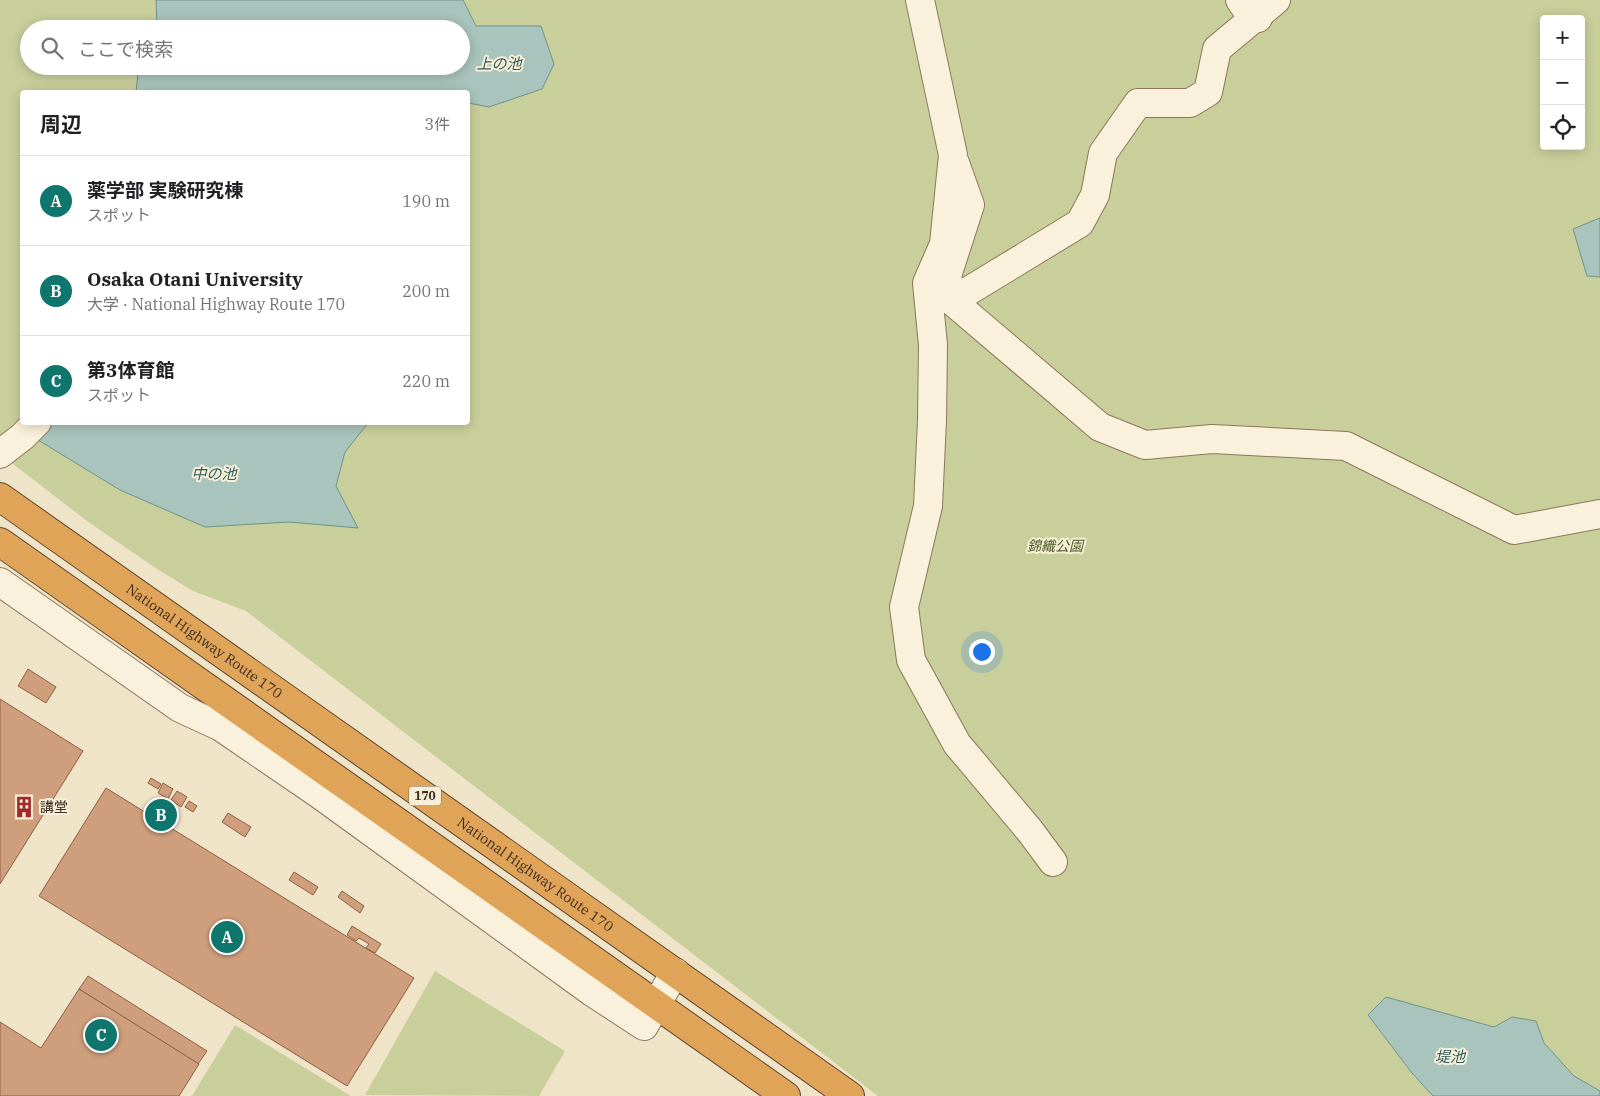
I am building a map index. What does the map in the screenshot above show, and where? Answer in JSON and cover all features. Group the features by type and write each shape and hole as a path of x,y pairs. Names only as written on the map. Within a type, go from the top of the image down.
{"highway":[{"name":"National Highway Route 170","path":"0,497 850,1096"},
{"name":"170","path":"0,542 650,1015 786,1096"}],"street":[{"path":"920,0 953,154 970,205 947,276 952,301 1100,427 1146,445 1212,439 1346,446 1514,530 1600,514"},
{"path":"952,301 1080,223 1095,195 1103,153 1138,103 1190,103 1208,92 1217,49 1258,6"},
{"path":"953,154 944,244 927,283 934,345 928,506 904,607 911,660 957,744 1030,831 1053,862"},
{"path":"0,454 34,425"},
{"path":"0,582 180,708 221,727 319,794 592,992 650,1015 675,972"}],"green space":[{"name":"錦織公園","path":"0,0 1600,0 1600,1096 878,1096 246,611 193,591 87,521 0,454"},
{"path":"435,971 565,1051 539,1096 365,1095"},
{"path":"235,1025 351,1096 192,1096"}],"water":[{"name":"上の池","path":"156,0 463,0 476,26 541,26 554,64 542,89 489,107 470,103 470,90 136,90 138,75 470,75 470,20 157,20"},
{"path":"1600,218 1600,277 1587,276 1573,229"},
{"name":"中の池","path":"46,425 366,425 345,452 336,486 358,528 289,522 205,527 120,490 33,437"},
{"name":"堤池","path":"1386,997 1494,1027 1512,1017 1536,1021 1544,1043 1574,1076 1600,1091 1600,1096 1433,1096 1412,1073 1368,1015"}],"building":[{"path":"28,669 56,687 46,703 18,686"},
{"name":"講堂","path":"0,699 83,751 0,884"},
{"path":"151,778 161,784 158,789 148,783"},
{"path":"163,783 173,789 168,799 158,793"},
{"path":"106,788 414,978 347,1086 39,896"},
{"path":"177,791 187,797 181,807 171,800"},
{"path":"189,801 197,806 193,812 185,807"},
{"path":"228,813 251,827 245,837 222,822"},
{"path":"294,872 318,887 313,895 289,880"},
{"path":"342,891 364,906 360,913 338,897"},
{"path":"352,926 381,944 375,953 366,948 369,944 359,938 356,941 347,935"},
{"path":"88,976 207,1051 198,1064 79,989"},
{"path":"79,989 199,1064 179,1096 0,1096 0,1022 41,1048"}],"place":[{"name":"講堂","path":"24,807"},
{"name":"Osaka Otani University","path":"161,815"},
{"name":"薬学部 実験研究棟","path":"227,937"},
{"name":"第3体育館","path":"101,1035"}]}
